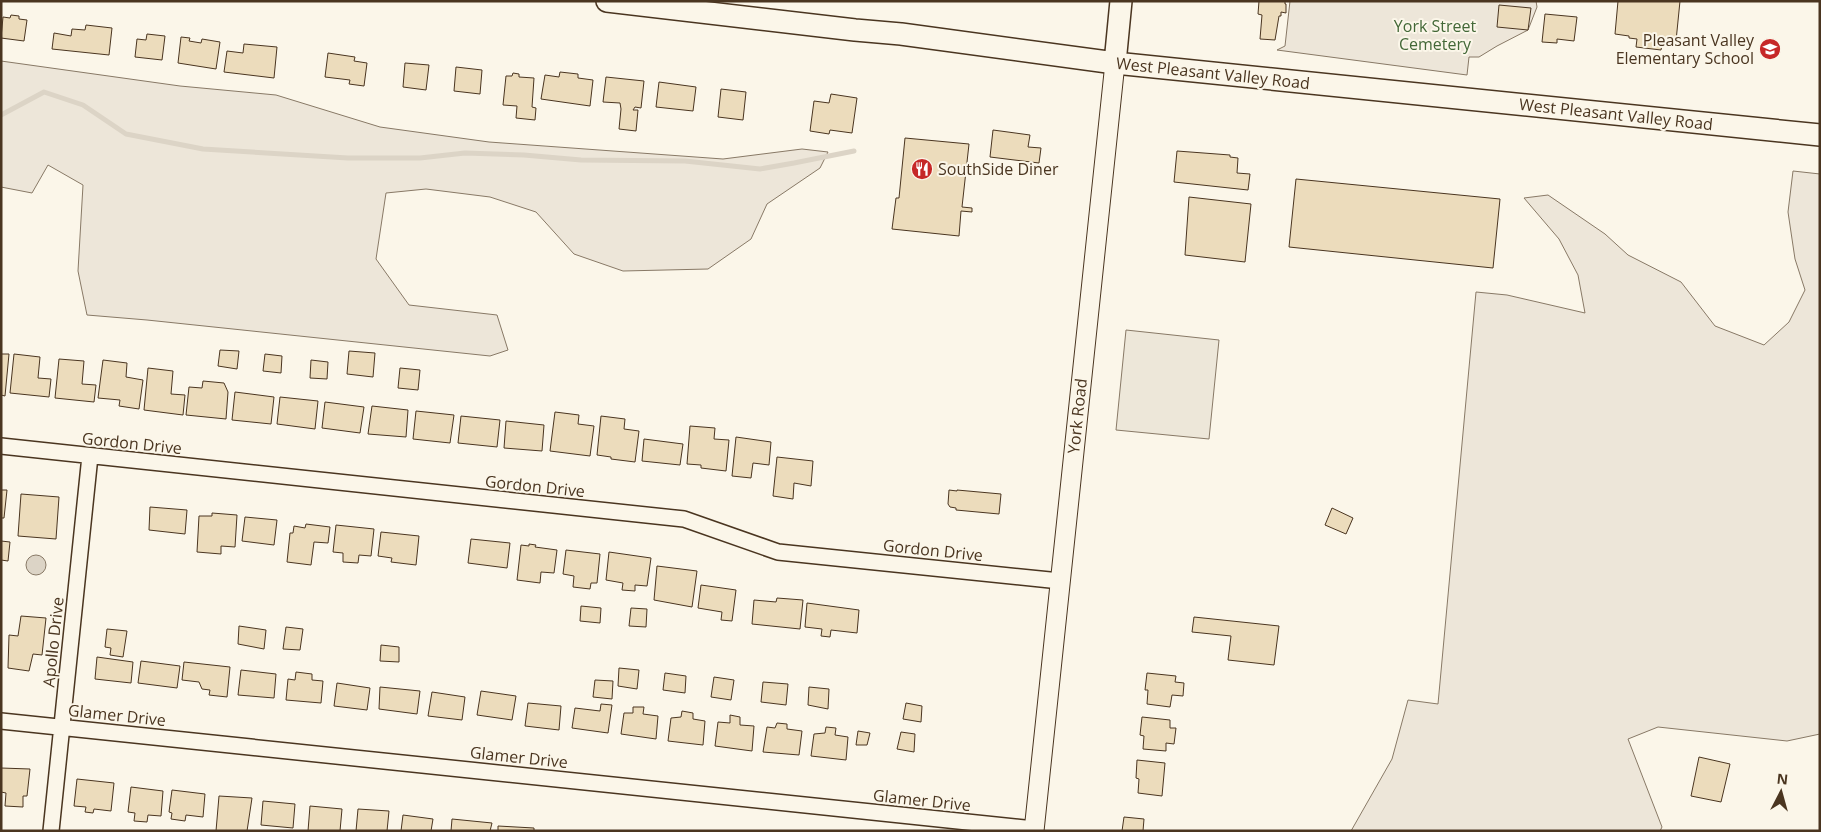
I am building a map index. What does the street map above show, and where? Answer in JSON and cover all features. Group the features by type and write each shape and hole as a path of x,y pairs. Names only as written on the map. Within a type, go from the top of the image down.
{"main road":[{"name":"West Pleasant Valley Road","path":"607,1 901,34 1114,63 1820,135"},
{"name":"York Road","path":"1114,63 1122,1"}],"street":[{"name":"York Road","path":"1034,830 1114,63"},
{"name":"Gordon Drive","path":"1,446 684,519 778,552 1060,581"},
{"name":"Apollo Drive","path":"51,831 90,456"},
{"name":"Glamer Drive","path":"1,720 1034,830"}],"green space":[{"name":"York Street Cemetery","path":"1290,1 1536,1 1537,7 1528,30 1479,57 1469,57 1467,75 1277,50 1285,46"},
{"path":"1,61 180,86 276,95 380,127 489,142 723,159 802,149 828,152 820,168 767,204 751,239 708,269 623,271 574,254 536,212 490,197 426,189 386,193 376,259 409,305 497,315 508,350 490,356 87,315 78,271 83,185 48,165 32,193 1,187"},
{"path":"1793,171 1820,174 1820,734 1787,741 1658,727 1628,739 1662,827 1660,831 1351,831 1392,759 1408,700 1438,704 1476,292 1507,295 1585,313 1578,275 1559,239 1524,198 1548,195 1605,234 1628,255 1681,282 1715,326 1764,345 1789,322 1805,290 1795,259 1788,212"}],"shaded area":[{"path":"1126,330 1219,340 1209,439 1116,430"},
{"path":"36,555 43,558 46,565 43,572 36,575 29,572 26,565 29,558"}],"building":[{"path":"1259,1 1285,1 1286,13 1281,12 1281,16 1279,16 1275,40 1260,39 1262,15 1258,14"},
{"path":"1618,1 1680,1 1676,41 1663,40 1661,50 1636,47 1637,39 1615,34"},
{"path":"1499,5 1531,8 1528,30 1497,27"},
{"path":"1545,14 1577,17 1574,41 1557,39 1557,43 1542,42"},
{"path":"11,15 27,20 24,41 1,38 3,17 10,18"},
{"path":"86,25 112,28 109,55 52,49 54,33 71,36 72,29 85,30"},
{"path":"147,34 165,36 162,60 135,57 137,39 146,40"},
{"path":"181,37 190,38 189,41 201,43 202,39 220,42 216,69 178,63"},
{"path":"244,44 277,47 274,78 224,72 227,51 243,53"},
{"path":"328,53 355,57 354,61 367,63 364,86 349,84 350,80 325,77"},
{"path":"405,63 429,65 426,90 403,87"},
{"path":"456,67 482,70 480,94 454,91"},
{"path":"560,72 578,74 578,78 593,80 590,106 541,99 545,75 559,77"},
{"path":"513,73 519,74 519,77 534,78 532,107 536,108 535,120 516,118 517,106 503,105 506,76 512,76"},
{"path":"606,77 644,81 641,108 635,107 633,110 638,110 636,131 619,129 620,103 603,102"},
{"path":"659,82 696,87 693,111 656,107"},
{"path":"721,89 746,92 743,120 718,117"},
{"path":"831,94 857,98 852,133 830,130 829,134 810,131 814,101 829,103"},
{"path":"993,130 1030,135 1028,147 1041,148 1039,163 990,157"},
{"path":"905,138 969,144 962,207 972,208 972,212 961,211 959,236 892,229 896,198 899,198"},
{"path":"1177,151 1230,155 1230,157 1238,158 1237,173 1250,174 1248,190 1174,182"},
{"path":"1296,179 1500,199 1493,268 1289,247"},
{"path":"1189,197 1251,204 1245,262 1185,255"},
{"path":"220,350 239,351 237,369 218,366"},
{"path":"349,351 375,353 373,377 347,374"},
{"path":"1,354 9,354 5,396 1,395"},
{"path":"14,354 40,357 38,378 51,379 49,397 10,393"},
{"path":"265,354 282,356 281,373 263,371"},
{"path":"59,359 84,361 82,384 96,385 94,402 55,398"},
{"path":"103,360 127,363 126,377 143,380 139,409 119,406 120,400 98,398"},
{"path":"311,360 328,362 327,379 310,378"},
{"path":"148,368 173,371 171,394 185,395 183,415 144,410"},
{"path":"400,368 420,370 418,390 398,388"},
{"path":"203,381 224,383 228,392 226,419 186,415 189,387 202,388"},
{"path":"235,392 274,397 271,424 232,420"},
{"path":"280,397 318,401 315,429 277,424"},
{"path":"325,402 364,407 360,433 322,428"},
{"path":"372,406 408,410 406,437 368,434"},
{"path":"416,411 454,415 450,443 413,439"},
{"path":"555,412 579,415 578,424 594,426 590,456 550,451"},
{"path":"461,416 500,420 497,447 458,443"},
{"path":"601,416 625,419 624,429 639,431 635,462 597,455"},
{"path":"506,421 544,425 542,451 504,448"},
{"path":"690,426 715,428 714,439 729,440 726,471 687,464"},
{"path":"736,437 771,442 769,465 753,463 751,478 732,476"},
{"path":"644,439 683,444 680,465 642,461"},
{"path":"777,457 813,461 811,486 794,483 793,499 773,496"},
{"path":"1,490 7,490 4,518 1,518"},
{"path":"949,490 1001,494 999,514 956,510 956,508 950,507 948,504"},
{"path":"21,494 59,497 56,539 18,536"},
{"path":"150,507 187,510 185,534 149,530"},
{"path":"1332,508 1353,518 1346,534 1325,525"},
{"path":"212,513 237,515 235,547 221,546 221,554 197,552 199,516 212,516"},
{"path":"245,517 277,520 274,545 242,541"},
{"path":"306,524 330,527 328,543 314,542 311,565 287,562 290,533 293,533 294,526 305,528"},
{"path":"336,525 374,529 371,556 359,555 358,563 343,562 343,553 333,552"},
{"path":"381,532 419,536 416,565 391,562 392,558 378,556"},
{"path":"471,539 510,543 507,568 468,563"},
{"path":"1,541 10,542 8,561 1,560"},
{"path":"529,544 536,545 535,547 557,550 554,573 541,572 540,583 517,580 521,545 529,546"},
{"path":"566,550 600,554 597,583 591,583 590,589 573,587 574,576 563,574"},
{"path":"609,552 651,558 647,586 635,585 635,591 622,590 623,583 606,580"},
{"path":"657,566 697,571 692,607 654,600"},
{"path":"701,585 736,590 732,621 721,620 722,612 698,608"},
{"path":"777,598 803,600 800,629 752,624 754,600 776,602"},
{"path":"807,603 859,610 857,633 831,630 830,637 821,636 822,629 805,627"},
{"path":"581,606 601,608 600,623 580,621"},
{"path":"631,608 647,609 646,627 629,626"},
{"path":"21,616 46,618 42,655 33,654 29,671 8,668 9,635 18,636"},
{"path":"1194,617 1279,626 1274,665 1228,660 1231,636 1192,632"},
{"path":"239,626 266,630 264,649 238,644"},
{"path":"286,627 303,629 300,650 283,649"},
{"path":"107,629 127,631 123,657 110,655 111,648 105,647"},
{"path":"381,645 399,647 399,662 380,661"},
{"path":"97,657 133,662 131,683 95,679"},
{"path":"141,661 180,666 177,688 138,683"},
{"path":"184,662 230,667 227,697 209,695 210,690 202,689 199,682 182,680"},
{"path":"619,668 639,670 637,689 618,686"},
{"path":"241,670 276,674 274,698 238,695"},
{"path":"296,672 312,674 312,680 323,681 321,703 286,700 288,679 295,680"},
{"path":"665,673 686,676 685,693 663,690"},
{"path":"1147,673 1176,676 1175,682 1184,683 1183,696 1172,695 1170,707 1147,704 1148,690 1145,690"},
{"path":"714,677 734,680 731,700 711,697"},
{"path":"595,680 613,681 612,699 593,697"},
{"path":"763,682 788,684 786,705 761,702"},
{"path":"337,683 370,688 367,710 334,706"},
{"path":"380,687 420,691 417,714 379,709"},
{"path":"809,687 829,689 828,709 808,705"},
{"path":"481,691 516,696 512,720 477,715"},
{"path":"432,692 465,697 462,720 428,716"},
{"path":"528,703 561,706 559,730 525,726"},
{"path":"906,703 922,706 921,722 903,719"},
{"path":"601,704 612,705 608,733 572,728 575,708 600,711"},
{"path":"633,707 644,707 643,714 658,716 656,739 621,734 624,713 633,713"},
{"path":"682,711 693,713 693,719 705,721 703,745 668,741 671,718 681,717"},
{"path":"730,715 740,717 740,725 754,726 752,751 715,746 718,722 730,723"},
{"path":"1142,717 1170,720 1170,728 1176,728 1174,744 1166,743 1166,751 1143,749 1144,736 1140,735"},
{"path":"777,723 787,724 787,729 802,731 799,755 763,752 767,727 775,728"},
{"path":"826,727 836,728 835,735 848,737 846,760 811,756 814,734 825,733"},
{"path":"858,731 870,733 867,745 856,745"},
{"path":"901,732 915,734 914,752 897,749"},
{"path":"1699,757 1730,764 1721,802 1691,796"},
{"path":"1137,760 1165,763 1162,796 1138,793 1139,779 1136,778"},
{"path":"1,768 30,769 27,796 23,796 23,807 5,806 6,793 1,792"},
{"path":"77,779 114,783 111,811 94,809 93,813 85,812 86,807 74,806"},
{"path":"131,787 163,791 161,816 148,815 147,822 134,821 135,813 128,812"},
{"path":"172,790 205,794 203,817 186,815 185,821 171,819 172,813 169,812"},
{"path":"219,796 252,798 247,831 216,831"},
{"path":"263,801 295,804 293,828 261,825"},
{"path":"310,806 342,809 340,831 308,831"},
{"path":"358,809 389,811 387,831 356,831"},
{"path":"403,815 433,819 431,831 401,831"},
{"path":"1124,817 1144,819 1143,831 1122,831"},
{"path":"452,819 492,823 490,831 451,831"},
{"path":"498,826 534,828 534,831 498,831"}],"waterway":[{"path":"1,115 44,92 83,105 126,134 203,149 348,158 420,158 465,153 524,155 581,160 685,161 760,169 854,151"}],"place":[{"name":"Pleasant Valley Elementary School","path":"1770,49"},
{"name":"SouthSide Diner","path":"922,169"}]}
